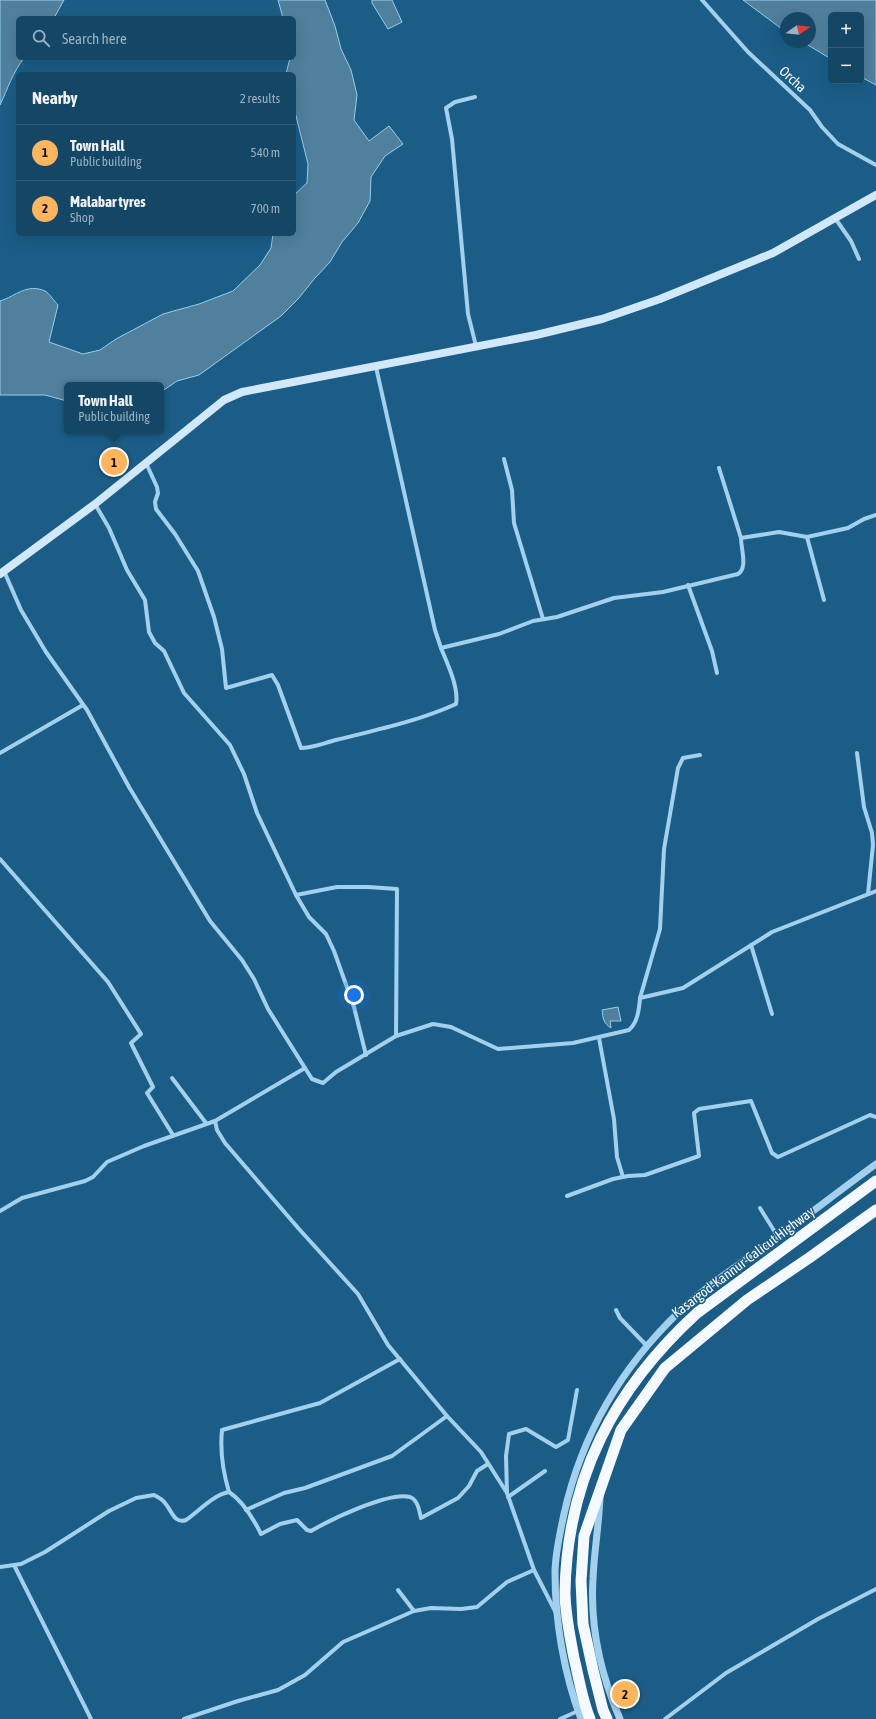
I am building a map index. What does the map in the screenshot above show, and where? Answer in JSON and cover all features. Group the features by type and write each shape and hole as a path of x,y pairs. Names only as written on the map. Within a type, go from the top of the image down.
{"highway":[{"name":"Kasargod-Kannur-Calicut Highway","path":"590,1719 570,1637 565,1593 570,1542 579,1495 598,1443 618,1405 645,1368 671,1337 697,1313 876,1180"},
{"path":"607,1719 603,1710 594,1676 583,1624 581,1581 584,1536 621,1430 665,1368 746,1300 809,1258 876,1210"}],"main road":[{"path":"2,572 95,504 224,400 231,396 242,392 536,335 625,312 773,253 876,196"}],"street":[{"name":"Orcha","path":"702,0 748,52 810,110 822,128 838,144 876,165"},
{"path":"476,97 455,102 446,108 452,139 468,314 476,346"},
{"path":"835,218 851,241 859,259"},
{"path":"146,463 158,487 155,502 156,509 175,534 198,571 214,617 222,649 226,688 272,675 278,685 301,748 308,748 335,740 366,734 456,704 457,698 451,674 435,630 376,367"},
{"path":"504,459 512,490 514,523 543,619"},
{"path":"441,648 499,634 614,598 663,592 704,581 717,580 742,571 744,567 740,538 720,468"},
{"path":"95,504 109,528 127,570 144,600 149,632 155,643 164,651 184,693 207,717 230,745 244,774 257,813 296,895 310,918 326,934 334,951 354,1007 366,1055"},
{"path":"740,538 779,532 807,537 848,528 864,519 876,515"},
{"path":"807,537 824,600"},
{"path":"2,572 28,622 46,652 84,705 129,787 210,921 242,960 254,979 268,1009 312,1079 323,1083 336,1072 396,1036 433,1024 451,1027 498,1049 573,1043 600,1038 629,1030 633,1027 660,929 664,849 678,768 683,758 700,755"},
{"path":"688,585 712,651 717,673"},
{"path":"0,753 84,705"},
{"path":"857,753 864,806 872,833 873,845 868,894"},
{"path":"0,859 108,982 141,1034 131,1043 153,1087 147,1093 173,1135"},
{"path":"296,895 337,887 368,887 396,890 396,1036"},
{"path":"640,998 683,988 772,932 876,891"},
{"path":"751,945 772,1014"},
{"path":"600,1038 614,1119 617,1158 623,1177"},
{"path":"0,1211 14,1202 36,1192 85,1181 93,1177 107,1162 173,1135 215,1121 305,1068"},
{"path":"172,1078 206,1123"},
{"path":"567,1196 623,1177 645,1175 699,1156 694,1113 699,1109 751,1101 772,1153 778,1157 870,1115 876,1117"},
{"path":"215,1121 217,1130 225,1143 299,1229 358,1294 370,1317 388,1345 447,1416 481,1452 507,1495 534,1570 557,1615"},
{"path":"581,1719 574,1700 557,1615 555,1571 561,1529 571,1485 586,1442 605,1404 647,1346 681,1310 708,1287 876,1164"},
{"path":"760,1208 778,1237"},
{"path":"616,1310 620,1318 647,1346"},
{"path":"400,1359 320,1403 222,1430 221,1438 224,1476 229,1492 250,1514 261,1534 280,1524 297,1520 307,1530 311,1531 323,1524 387,1498 410,1497 418,1504 421,1518 458,1498 469,1486 477,1471 488,1464"},
{"path":"507,1495 506,1456 509,1434 526,1429 556,1447 568,1440 577,1390"},
{"path":"246,1510 284,1493 305,1488 392,1456 447,1416"},
{"path":"507,1495 545,1471"},
{"path":"601,1485 600,1525 593,1579 594,1623 600,1658 614,1705 620,1719"},
{"path":"0,1567 21,1564 45,1552 109,1511 136,1498 154,1495 165,1502 176,1520 182,1522 208,1503 229,1492"},
{"path":"14,1565 91,1719"},
{"path":"184,1719 238,1701 278,1690 305,1674 343,1642 414,1611 431,1608 461,1609 477,1607 507,1582 534,1570"},
{"path":"665,1719 726,1673 818,1619 876,1589"},
{"path":"398,1590 414,1611"},
{"path":"560,1719 578,1711"}],"water":[{"path":"0,0 64,0 55,16 16,16 16,60 22,60 0,105"},
{"path":"278,0 325,0 335,26 341,49 351,70 357,95 354,120 369,141 389,126 403,144 385,156 371,177 370,201 358,223 342,242 330,262 281,316 199,375 177,381 164,390 164,382 64,382 64,400 45,395 0,395 0,301 27,289 33,288 45,291 58,305 49,342 83,354 100,350 116,339 163,314 199,304 233,291 260,265 271,248 273,236 296,236 296,193 307,183 308,164 296,116 296,72 286,72 290,60 296,60 296,16 282,16"},
{"path":"372,0 392,0 402,22 388,29 372,3"},
{"path":"743,0 876,0 876,85 864,79 864,12 828,12 828,57 813,48 816,48 816,12 780,12 780,28"},
{"path":"618,1007 621,1021 610,1021 611,1028 603,1018 602,1010"}],"place":[{"name":"Town Hall","path":"114,462"},
{"name":"Malabar tyres","path":"625,1694"}]}
